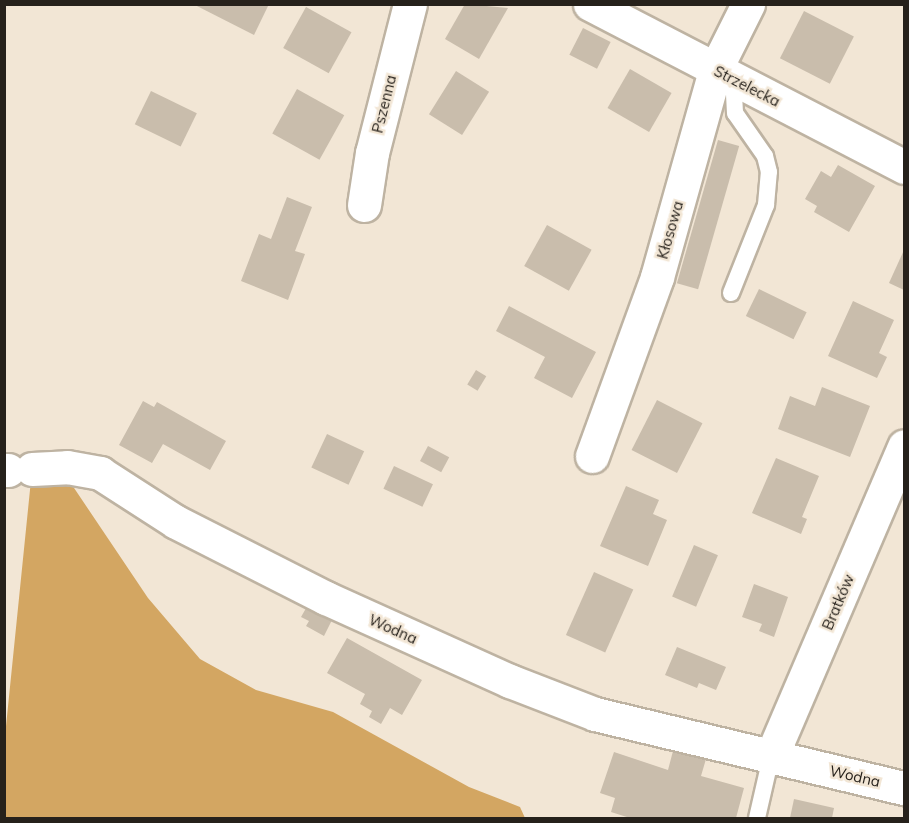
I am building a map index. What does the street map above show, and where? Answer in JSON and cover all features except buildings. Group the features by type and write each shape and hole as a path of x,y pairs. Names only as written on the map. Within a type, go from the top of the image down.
{"street":[{"name":"Pszenna","path":"364,205 372,153 410,4"},
{"name":"Strzelecka","path":"591,4 904,167"},
{"name":"Kłosowa","path":"592,456 657,277 748,4"},
{"name":"Bratków","path":"771,757 904,446"},
{"name":"Wodna","path":"15,470 67,467 100,474 176,522 326,598 510,681 596,714 904,788"}],"lane":[{"path":"724,75 735,112 765,156 769,172 766,205 731,293"},
{"path":"758,819 771,757"}],"shaded area":[{"path":"68,479 148,598 200,659 256,690 333,712 469,787 520,807 525,818 5,818 5,736 31,480"}]}
